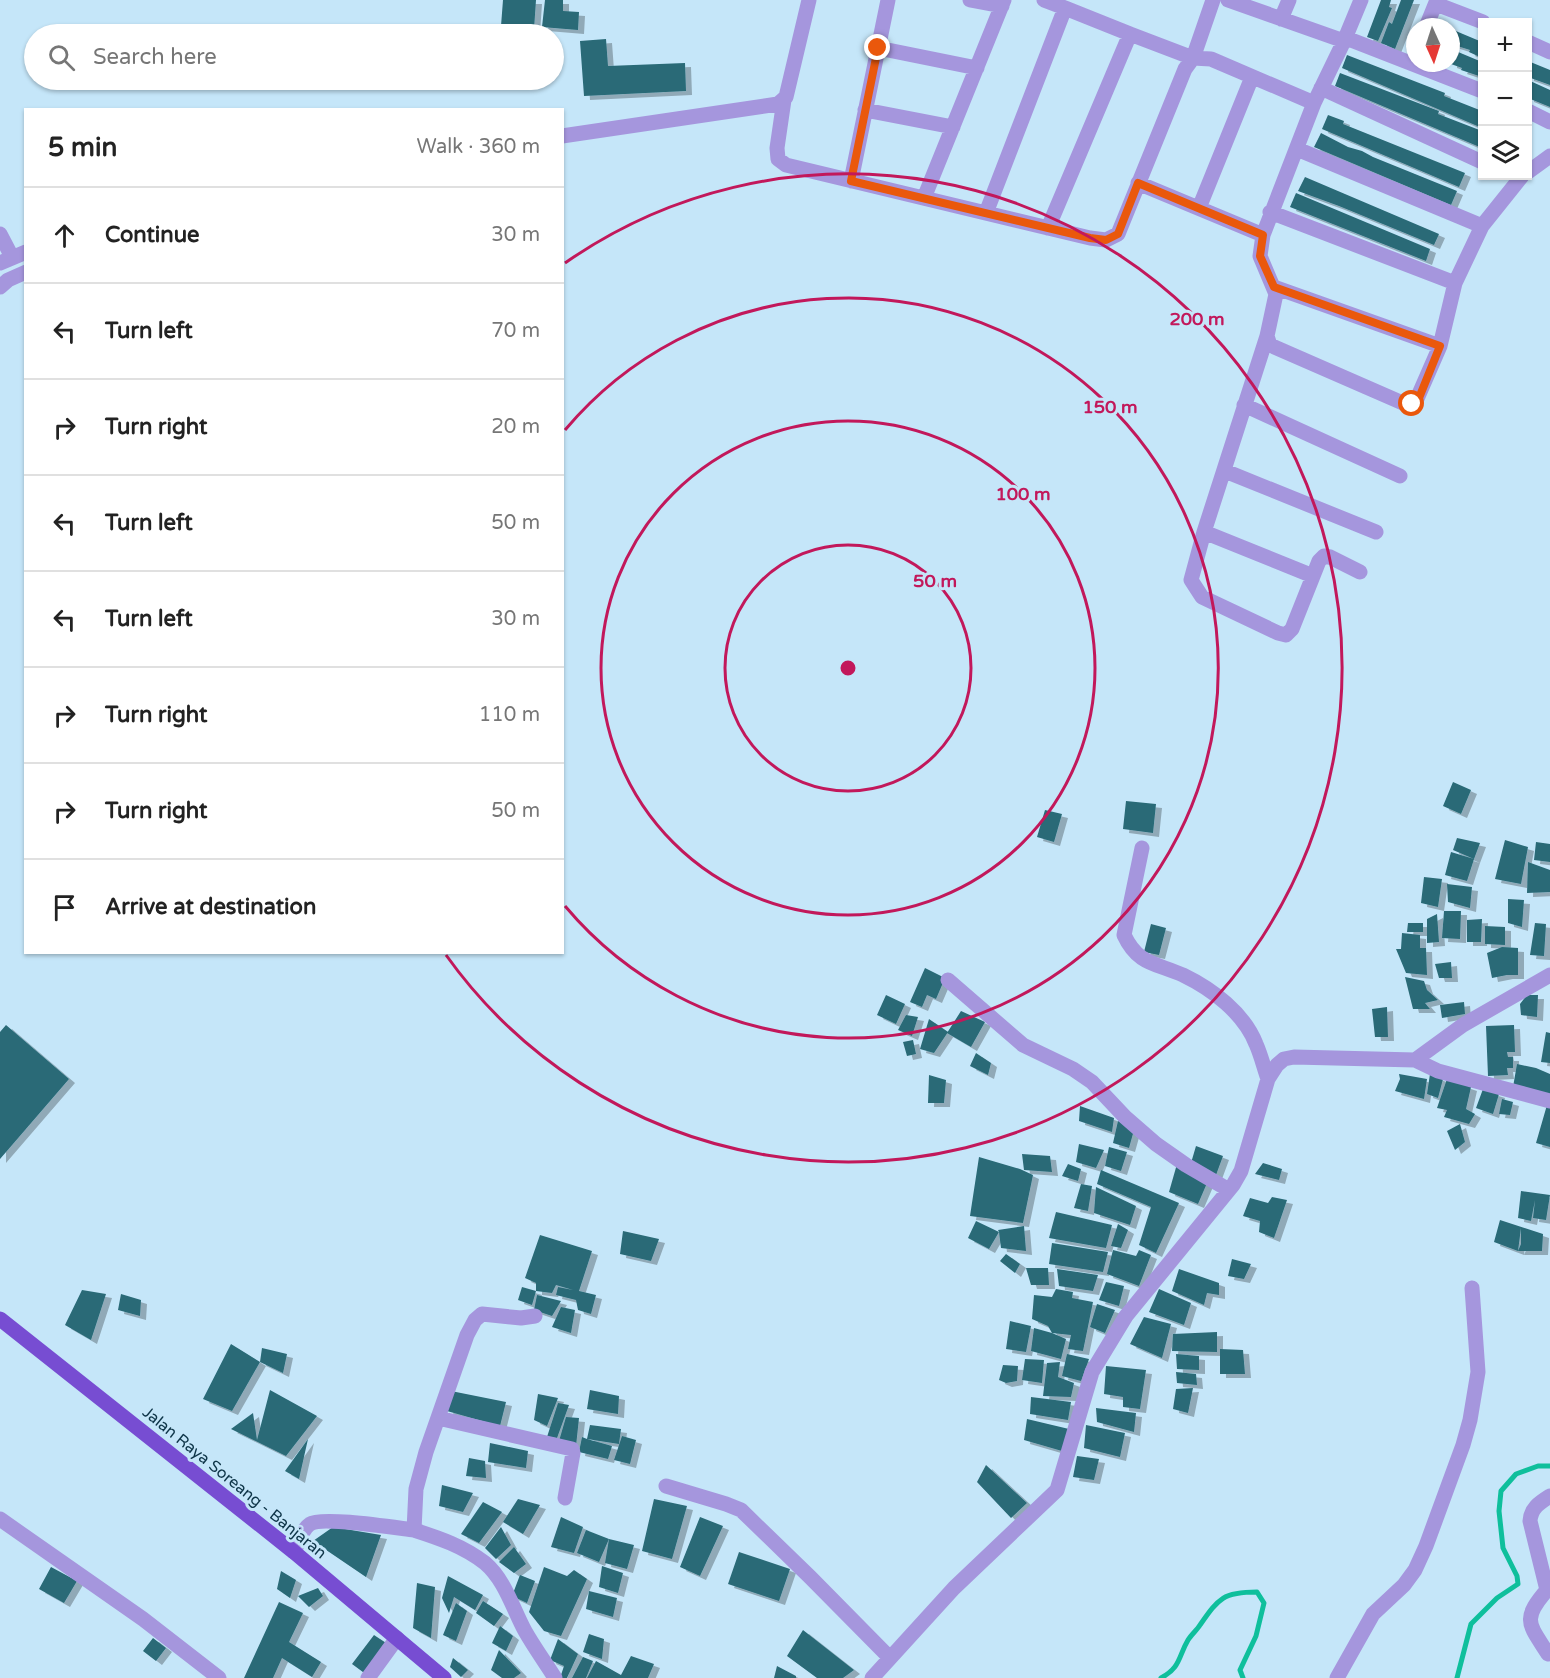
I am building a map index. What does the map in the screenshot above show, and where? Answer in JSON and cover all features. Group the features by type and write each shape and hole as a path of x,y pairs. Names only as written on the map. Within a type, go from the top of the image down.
{"main road":[{"name":"Jalan Raya Soreang - Banjaran","path":"0,1319 294,1552 444,1678"}],"street":[{"path":"809,0 788,93 781,102 778,159 786,165 1106,240 1118,234 1185,69 1193,58 1213,0"},
{"path":"851,181 888,0"},
{"path":"924,198 1003,3 970,0"},
{"path":"1044,0 1193,58 1211,59 1314,103"},
{"path":"1228,0 1345,40 1406,55"},
{"path":"1281,19 1289,0"},
{"path":"1360,572 1324,556 1319,561 1292,629 1286,635 1202,597 1191,580 1276,303 1274,287 1260,256 1263,235 1314,103 1345,40 1361,0"},
{"path":"1430,18 1437,2 1478,20"},
{"path":"986,213 1065,8"},
{"path":"1048,228 1130,34"},
{"path":"1532,44 1550,52"},
{"path":"878,48 977,68"},
{"path":"1443,72 1478,89"},
{"path":"1199,208 1252,77"},
{"path":"1321,88 1478,160"},
{"path":"564,136 781,102"},
{"path":"866,110 953,127"},
{"path":"1532,113 1550,122"},
{"path":"1297,149 1482,226"},
{"path":"1532,167 1550,156"},
{"path":"1267,336 1270,345 1276,349 1406,404 1412,404 1419,398 1440,346 1455,283 1482,226 1516,180"},
{"path":"1138,183 1263,235"},
{"path":"1270,212 1455,283"},
{"path":"0,234 13,257"},
{"path":"0,287 8,280 24,273"},
{"path":"1274,287 1440,346"},
{"path":"1244,405 1400,476"},
{"path":"1225,471 1376,532"},
{"path":"1204,532 1313,576"},
{"path":"1142,848 1124,935 1130,949 1140,959 1184,976 1201,986 1237,1013 1256,1042 1268,1079"},
{"path":"1415,1060 1463,1025 1550,975"},
{"path":"948,980 1023,1045 1073,1069 1092,1082 1125,1118 1156,1144 1228,1190"},
{"path":"872,1678 954,1588 1057,1490 1092,1372 1126,1316 1241,1171 1268,1079 1276,1065 1284,1059 1294,1058 1415,1060 1438,1071 1550,1101"},
{"path":"1337,1678 1372,1614 1404,1585 1415,1570 1463,1445 1470,1420 1478,1372 1472,1288"},
{"path":"414,1530 416,1489 467,1335 478,1315 489,1313 521,1318 535,1316"},
{"path":"438,1418 572,1449 565,1498"},
{"path":"666,1486 726,1503 741,1510 890,1658"},
{"path":"1548,1654 1531,1626 1533,1606 1548,1589 1530,1515 1535,1506 1550,1496"},
{"path":"0,1519 143,1619 219,1678"},
{"path":"294,1552 305,1530 315,1522 414,1530 461,1548 486,1564 503,1586 525,1632 555,1678"},
{"path":"368,1678 397,1638"}],"building":[{"path":"503,0 536,0 534,24 501,24"},
{"path":"545,0 563,0 563,11 579,12 578,30 564,29 564,24 542,24"},
{"path":"1381,0 1391,0 1389,7 1392,8 1378,41 1367,37"},
{"path":"1401,0 1414,0 1395,49 1381,43 1389,22 1392,24"},
{"path":"1460,33 1478,40 1478,56 1469,52 1470,50 1460,47"},
{"path":"606,39 608,66 685,63 686,91 584,96 580,41"},
{"path":"1460,53 1478,60 1478,76 1461,70 1460,67"},
{"path":"1347,55 1445,93 1444,96 1478,109 1478,126 1342,68"},
{"path":"1532,63 1550,70 1550,85 1532,78"},
{"path":"1340,73 1439,111 1438,114 1478,129 1478,146 1335,86"},
{"path":"1532,82 1550,90 1550,107 1532,100"},
{"path":"1328,115 1344,121 1343,124 1465,173 1459,187 1322,129"},
{"path":"1321,133 1348,147 1457,191 1451,205 1314,147"},
{"path":"1305,177 1439,234 1434,245 1298,191"},
{"path":"1296,193 1430,249 1426,261 1290,207"},
{"path":"1453,782 1471,790 1461,814 1443,806"},
{"path":"1126,801 1156,804 1153,833 1123,829"},
{"path":"1045,810 1062,814 1054,842 1037,837"},
{"path":"1457,838 1480,843 1474,859 1453,850"},
{"path":"1505,840 1528,847 1521,884 1495,879"},
{"path":"1536,842 1550,844 1550,862 1534,860"},
{"path":"1451,852 1474,859 1467,881 1445,875"},
{"path":"1528,862 1550,870 1550,892 1527,893"},
{"path":"1424,877 1442,879 1438,907 1421,903"},
{"path":"1447,884 1472,887 1470,908 1448,902"},
{"path":"1508,899 1524,900 1522,927 1508,923"},
{"path":"1444,911 1461,911 1460,939 1442,938"},
{"path":"1437,914 1439,942 1427,943 1427,919"},
{"path":"1482,919 1481,942 1467,942 1467,920"},
{"path":"1408,923 1423,923 1423,932 1407,932"},
{"path":"1535,923 1546,924 1544,956 1530,955"},
{"path":"1151,924 1166,928 1159,955 1144,952"},
{"path":"1485,926 1505,927 1505,945 1485,944"},
{"path":"1402,933 1420,935 1420,948 1426,948 1427,975 1406,973 1396,949 1401,949"},
{"path":"1502,947 1518,948 1518,975 1492,978 1487,953"},
{"path":"1451,962 1452,978 1439,978 1435,964"},
{"path":"925,968 945,978 936,999 927,995 922,1007 910,1002"},
{"path":"1405,977 1424,981 1427,990 1438,1000 1425,1003 1430,1009 1413,1009"},
{"path":"886,995 905,1004 896,1024 877,1015"},
{"path":"1527,995 1538,995 1537,1017 1521,1015 1520,1004"},
{"path":"1464,1002 1465,1014 1442,1018 1440,1005"},
{"path":"1387,1007 1388,1037 1375,1037 1372,1009"},
{"path":"961,1011 985,1022 971,1047 947,1033"},
{"path":"906,1015 918,1017 912,1036 898,1030"},
{"path":"929,1019 948,1032 934,1053 920,1049"},
{"path":"6,1025 69,1079 0,1159 0,1032"},
{"path":"1514,1025 1515,1052 1507,1052 1508,1057 1513,1057 1513,1068 1507,1068 1508,1075 1488,1076 1486,1026"},
{"path":"1546,1032 1550,1033 1550,1063 1541,1062"},
{"path":"913,1040 916,1054 907,1056 903,1042"},
{"path":"976,1053 991,1063 988,1075 970,1066"},
{"path":"1517,1064 1550,1074 1550,1098 1513,1087"},
{"path":"1399,1074 1427,1079 1424,1099 1395,1091 1400,1079"},
{"path":"1430,1074 1443,1079 1438,1098 1427,1094"},
{"path":"929,1075 946,1080 944,1103 928,1103"},
{"path":"1447,1079 1471,1087 1466,1109 1475,1114 1469,1124 1444,1117 1447,1110 1437,1108"},
{"path":"1483,1089 1499,1094 1493,1114 1476,1108"},
{"path":"1502,1099 1513,1102 1510,1115 1499,1114"},
{"path":"1547,1105 1550,1106 1550,1147 1536,1143"},
{"path":"1080,1106 1114,1118 1112,1132 1079,1121"},
{"path":"1118,1121 1134,1130 1129,1148 1113,1143"},
{"path":"1460,1124 1465,1142 1455,1150 1447,1131"},
{"path":"1079,1144 1104,1150 1096,1168 1076,1162"},
{"path":"1196,1146 1223,1156 1216,1175 1191,1163"},
{"path":"1109,1147 1127,1152 1121,1171 1105,1166"},
{"path":"1022,1154 1050,1156 1052,1172 1024,1170"},
{"path":"979,1157 1033,1175 1023,1223 970,1216"},
{"path":"1263,1163 1282,1169 1279,1180 1255,1174"},
{"path":"1068,1164 1081,1169 1078,1181 1062,1176"},
{"path":"1177,1164 1207,1183 1198,1204 1169,1192"},
{"path":"1101,1170 1179,1203 1156,1253 1139,1245 1151,1207 1097,1184"},
{"path":"1081,1184 1092,1186 1088,1211 1074,1208"},
{"path":"1096,1187 1136,1206 1130,1225 1094,1213"},
{"path":"1521,1191 1550,1195 1546,1220 1533,1218 1535,1200 1531,1221 1518,1218"},
{"path":"1272,1197 1287,1200 1274,1238 1259,1232 1260,1221 1243,1216 1250,1198 1268,1203"},
{"path":"1056,1212 1112,1225 1106,1248 1049,1238"},
{"path":"1500,1220 1543,1234 1542,1251 1518,1251 1494,1242","holes":["1521,1228 1521,1244 1518,1251"]},
{"path":"976,1221 999,1232 989,1249 968,1238"},
{"path":"1118,1224 1128,1230 1121,1248 1111,1246"},
{"path":"1024,1226 1026,1251 1001,1248 998,1230"},
{"path":"623,1231 659,1239 651,1261 620,1254"},
{"path":"540,1235 592,1251 579,1291 596,1295 591,1314 578,1310 576,1300 556,1295 558,1287 573,1290 556,1285 552,1293 536,1291 536,1283 525,1278"},
{"path":"1052,1243 1108,1252 1103,1272 1049,1264"},
{"path":"1113,1250 1136,1256 1139,1250 1151,1255 1139,1286 1107,1274"},
{"path":"1006,1254 1020,1264 1015,1273 1000,1261"},
{"path":"1232,1259 1251,1264 1244,1279 1228,1276"},
{"path":"1026,1268 1048,1268 1049,1285 1031,1285"},
{"path":"1057,1269 1098,1275 1093,1291 1059,1286"},
{"path":"1179,1269 1219,1283 1219,1295 1207,1293 1204,1305 1172,1291"},
{"path":"1106,1282 1124,1286 1119,1306 1099,1300"},
{"path":"522,1287 536,1291 532,1305 518,1300"},
{"path":"1056,1289 1073,1292 1072,1298 1093,1302 1083,1351 1068,1349 1071,1335 1052,1333 1048,1326 1032,1319 1034,1295 1052,1297"},
{"path":"1159,1289 1191,1303 1184,1325 1149,1312"},
{"path":"82,1290 106,1294 91,1340 65,1325"},
{"path":"121,1294 141,1300 140,1316 118,1310"},
{"path":"537,1295 561,1301 552,1316 534,1310"},
{"path":"1097,1304 1115,1310 1105,1333 1090,1327"},
{"path":"561,1307 575,1310 571,1333 552,1327"},
{"path":"1144,1317 1171,1324 1162,1358 1130,1344"},
{"path":"1010,1321 1031,1326 1026,1352 1006,1349"},
{"path":"1034,1328 1066,1339 1061,1359 1031,1351"},
{"path":"1217,1332 1217,1352 1172,1351 1173,1334"},
{"path":"231,1344 260,1362 232,1411 203,1399"},
{"path":"262,1348 287,1354 283,1373 260,1362"},
{"path":"1220,1349 1243,1350 1245,1374 1220,1374"},
{"path":"1067,1354 1089,1359 1081,1381 1062,1376"},
{"path":"1176,1354 1199,1356 1199,1370 1177,1369"},
{"path":"1025,1359 1044,1360 1042,1383 1022,1380"},
{"path":"1060,1362 1058,1377 1074,1383 1071,1397 1043,1396 1047,1363"},
{"path":"1003,1365 1018,1366 1017,1381 1006,1383 999,1380"},
{"path":"1106,1366 1146,1370 1140,1409 1123,1407 1123,1397 1104,1394"},
{"path":"1176,1372 1196,1374 1197,1385 1177,1383"},
{"path":"1193,1388 1188,1413 1173,1409 1176,1389"},
{"path":"270,1390 317,1416 286,1456 231,1429 253,1413 257,1440"},
{"path":"590,1390 619,1396 618,1414 587,1409"},
{"path":"451,1391 506,1402 500,1426 447,1411"},
{"path":"538,1394 558,1398 547,1426 534,1420"},
{"path":"1031,1397 1071,1402 1068,1420 1030,1414"},
{"path":"558,1403 569,1405 557,1438 547,1437"},
{"path":"1096,1408 1136,1413 1134,1432 1097,1422"},
{"path":"566,1417 579,1418 576,1446 559,1441"},
{"path":"1027,1419 1069,1429 1062,1451 1024,1440"},
{"path":"590,1425 621,1429 619,1444 587,1439"},
{"path":"1086,1425 1125,1433 1120,1457 1084,1448"},
{"path":"622,1436 636,1440 630,1464 614,1460"},
{"path":"582,1437 612,1446 608,1459 579,1452"},
{"path":"308,1439 299,1479 285,1471"},
{"path":"490,1443 528,1451 526,1468 488,1462"},
{"path":"1077,1456 1099,1459 1094,1480 1073,1477"},
{"path":"469,1458 485,1461 486,1478 466,1476"},
{"path":"986,1465 1027,1503 1011,1518 977,1482"},
{"path":"442,1485 473,1493 463,1512 439,1506"},
{"path":"518,1499 540,1505 523,1534 503,1522"},
{"path":"654,1499 687,1506 672,1559 642,1551"},
{"path":"483,1502 502,1512 479,1543 461,1534"},
{"path":"561,1517 583,1527 574,1553 551,1547"},
{"path":"700,1517 723,1526 700,1576 680,1567"},
{"path":"333,1527 381,1535 366,1577 313,1541"},
{"path":"501,1527 511,1545 496,1559 485,1548"},
{"path":"586,1530 609,1539 599,1562 577,1553"},
{"path":"609,1539 634,1545 627,1569 605,1563"},
{"path":"514,1547 526,1564 514,1573 499,1562"},
{"path":"739,1552 790,1569 779,1601 728,1584"},
{"path":"602,1566 623,1573 618,1593 599,1587"},
{"path":"51,1567 77,1581 64,1603 39,1589"},
{"path":"544,1567 567,1576 574,1570 587,1579 561,1636 544,1631 529,1612"},
{"path":"281,1571 296,1580 290,1598 277,1589"},
{"path":"520,1575 535,1581 527,1603 512,1596"},
{"path":"448,1576 483,1595 475,1610 454,1597 449,1613 442,1598"},
{"path":"417,1583 435,1587 431,1638 413,1628"},
{"path":"318,1588 323,1596 309,1607 298,1596"},
{"path":"589,1591 617,1598 613,1617 586,1609"},
{"path":"483,1601 503,1614 494,1626 476,1613"},
{"path":"279,1602 303,1613 289,1642 321,1662 312,1677 282,1658 273,1678 244,1678"},
{"path":"456,1603 467,1611 456,1641 443,1635"},
{"path":"500,1626 513,1636 506,1651 492,1643"},
{"path":"803,1630 854,1670 843,1678 817,1678 787,1656"},
{"path":"589,1634 604,1639 602,1659 583,1652"},
{"path":"374,1635 389,1645 367,1675 352,1664"},
{"path":"153,1638 166,1648 156,1661 143,1651"},
{"path":"558,1639 578,1654 567,1678 560,1678 564,1666 550,1660"},
{"path":"499,1650 521,1673 514,1678 502,1678 491,1670"},
{"path":"631,1656 654,1664 648,1678 587,1678 596,1661 621,1675"},
{"path":"583,1657 593,1661 586,1678 572,1678"},
{"path":"453,1658 468,1670 461,1677 450,1667"},
{"path":"777,1666 796,1676 796,1678 774,1678"}],"waterway":[{"path":"1457,1678 1471,1624 1497,1598 1518,1584 1517,1576 1503,1548 1499,1511 1501,1491 1516,1474 1538,1466 1550,1466"},
{"path":"1161,1678 1176,1666 1188,1640 1217,1603 1236,1593 1257,1592 1264,1603 1256,1636 1240,1670 1243,1678"}],"route":[{"path":"878,48 851,181 1106,240 1118,234 1138,183 1263,235 1260,256 1274,287 1440,346 1419,398 1412,404"}]}
